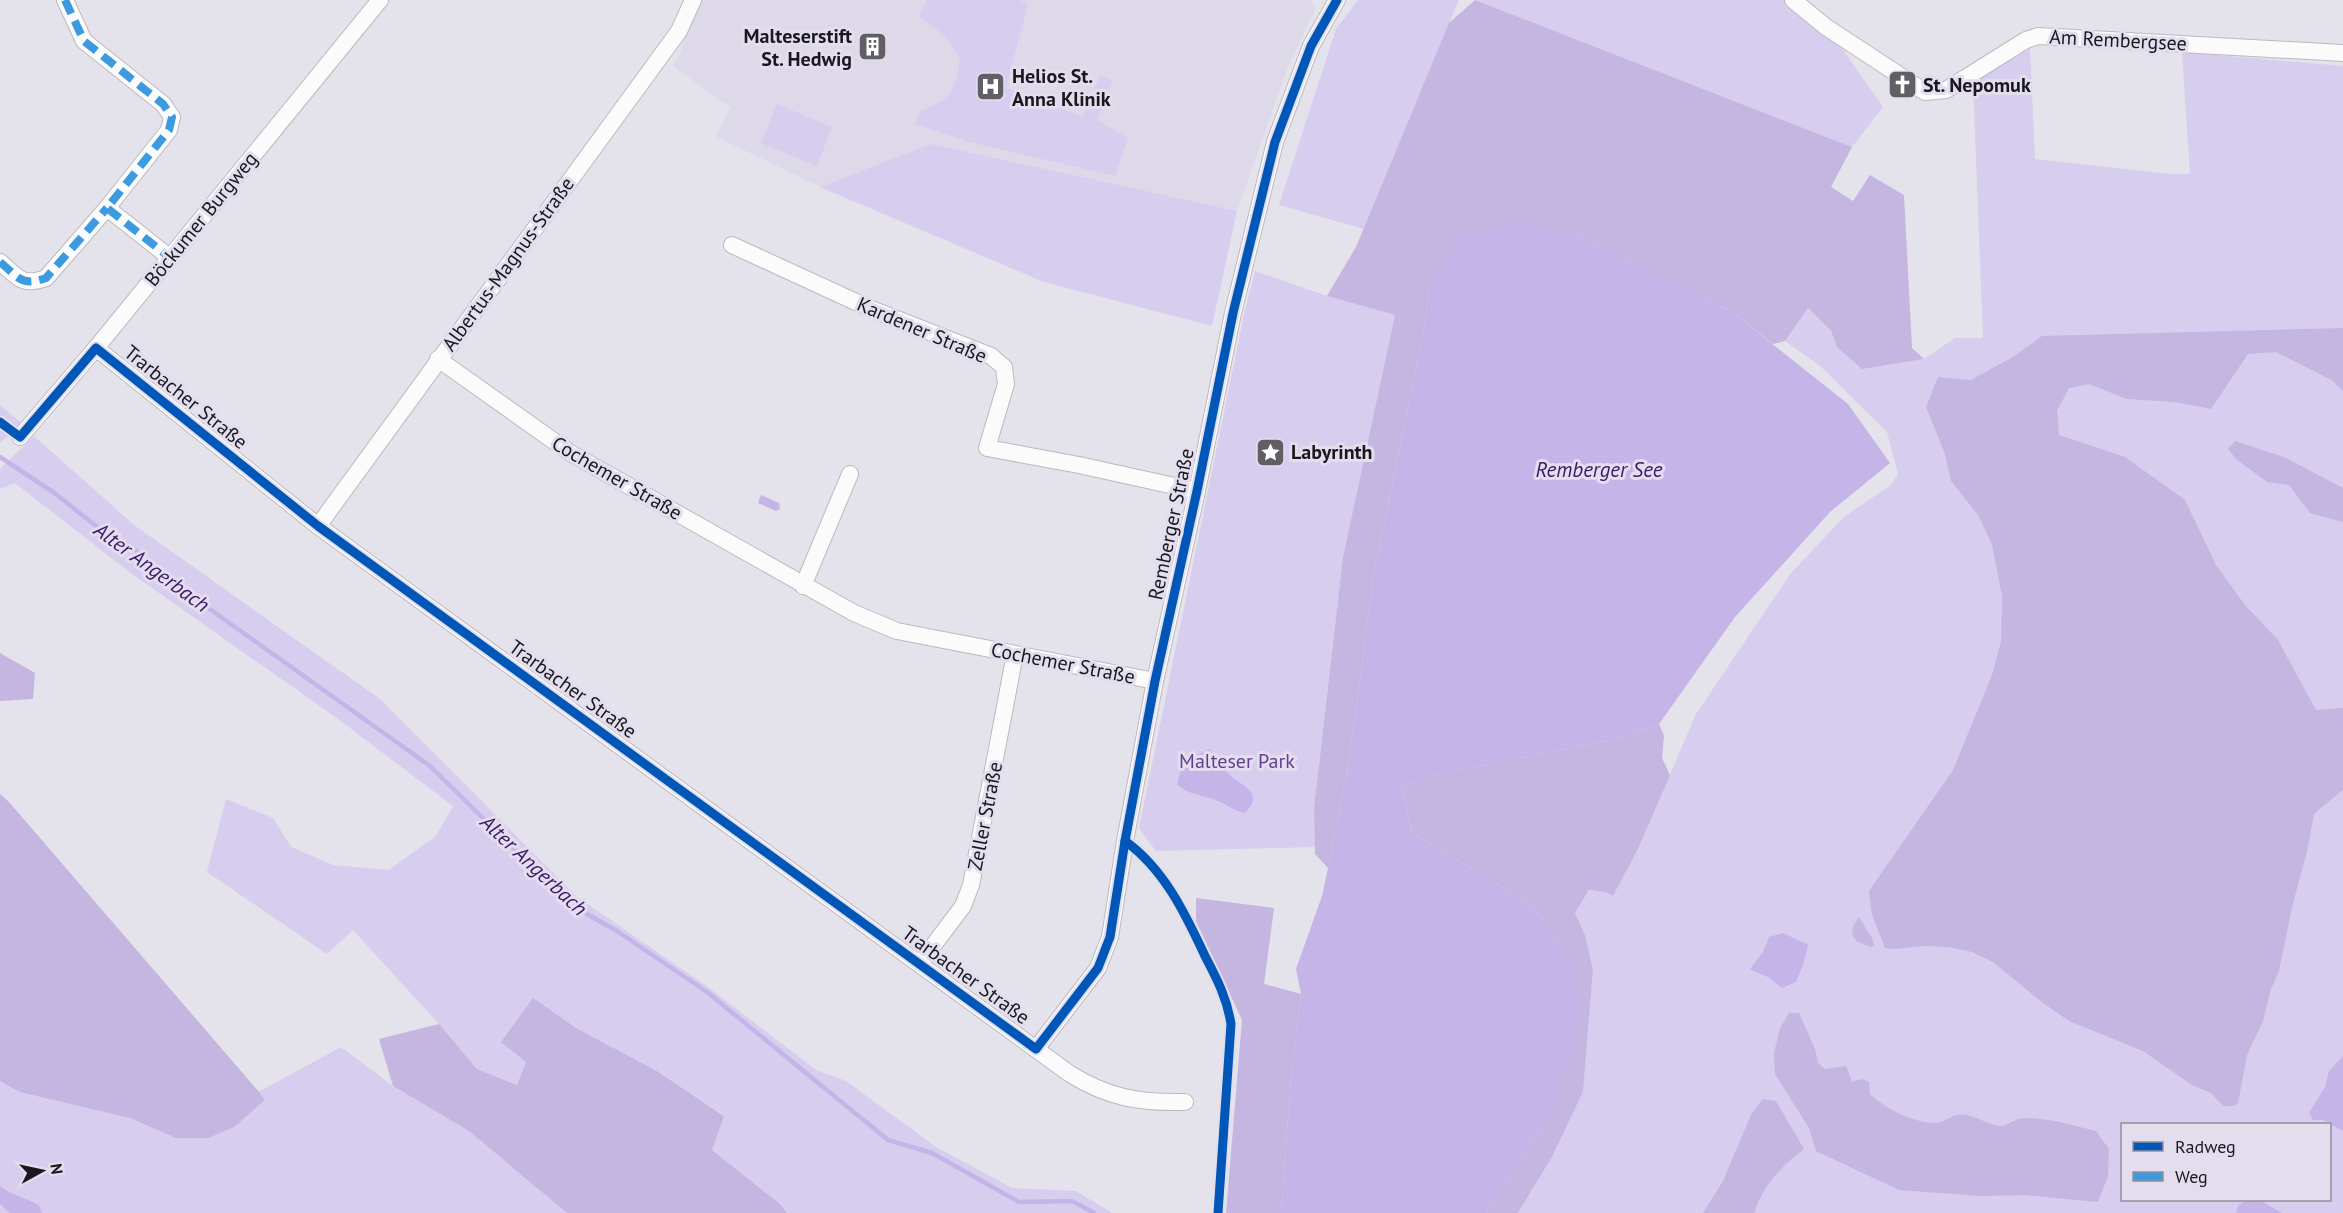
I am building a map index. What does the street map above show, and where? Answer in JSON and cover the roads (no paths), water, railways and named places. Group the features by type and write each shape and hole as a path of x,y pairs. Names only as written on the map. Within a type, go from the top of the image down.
{"street":[{"path":"0,262 21,280 32,283 46,278 107,208 169,130 172,117 163,104 84,41 66,0"},
{"name":"Böckumer Burgweg","path":"20,437 96,348 380,0"},
{"name":"Albertus-Magnus-Straße","path":"318,526 679,31 693,0"},
{"name":"Remberger Straße","path":"1036,1049 1098,968 1110,937 1125,841 1155,681 1233,313 1275,142 1311,46 1337,0"},
{"name":"Am Rembergsee","path":"1793,0 1826,27 1925,92 1946,90 2026,40 2038,36 2343,53"},
{"path":"107,208 169,257"},
{"name":"Kardener Straße","path":"732,245 871,309 991,356 1004,367 1006,384 987,448 1079,465 1197,491"},
{"name":"Trarbacher Straße","path":"96,348 318,526 1070,1074 1108,1094 1134,1100 1185,1102"},
{"name":"Cochemer Straße","path":"438,359 572,454 854,614 897,631 1155,681"},
{"path":"803,586 850,474"},
{"name":"Zeller Straße","path":"920,963 963,906 971,885 1015,654"}],"water":[{"name":"Remberger See","path":"1516,224 1569,231 1732,312 1848,404 1890,463 1830,512 1735,617 1659,724 1625,737 1443,773 1402,787 1412,833 1530,904 1547,925 1570,961 1580,1004 1576,1035 1546,1120 1487,1213 1281,1213 1291,1078 1301,994 1296,969 1322,896 1349,762 1374,573 1421,344 1430,286 1461,235"},
{"path":"761,495 779,503 780,509 776,511 758,503"},
{"path":"1210,749 1226,771 1251,792 1253,801 1245,813 1218,801 1186,791 1177,785 1184,766 1197,755"},
{"path":"1783,933 1808,945 1796,982 1782,988 1770,978 1750,969 1763,952 1769,937"},
{"path":"2343,1056 2343,1131 2323,1120 2313,1120 2309,1113 2325,1087 2329,1071"},
{"path":"0,1186 39,1205 42,1213 10,1213 0,1204"},
{"path":"2245,1201 2261,1201 2282,1213 2236,1213 2238,1206"}],"waterway":[{"name":"Alter Angerbach","path":"0,457 53,492 100,529 129,545 183,590 430,766 571,905 617,931 707,992 888,1140 932,1153 1019,1202 1072,1201 1094,1213"}],"place":[{"name":"Malteserstift St. Hedwig","path":"873,47"},
{"name":"St. Nepomuk","path":"1902,85"},
{"name":"Helios St. Anna Klinik","path":"991,87"},
{"name":"Labyrinth","path":"1270,452"}],"park label":[{"name":"Malteser Park","path":"1237,761"}]}
